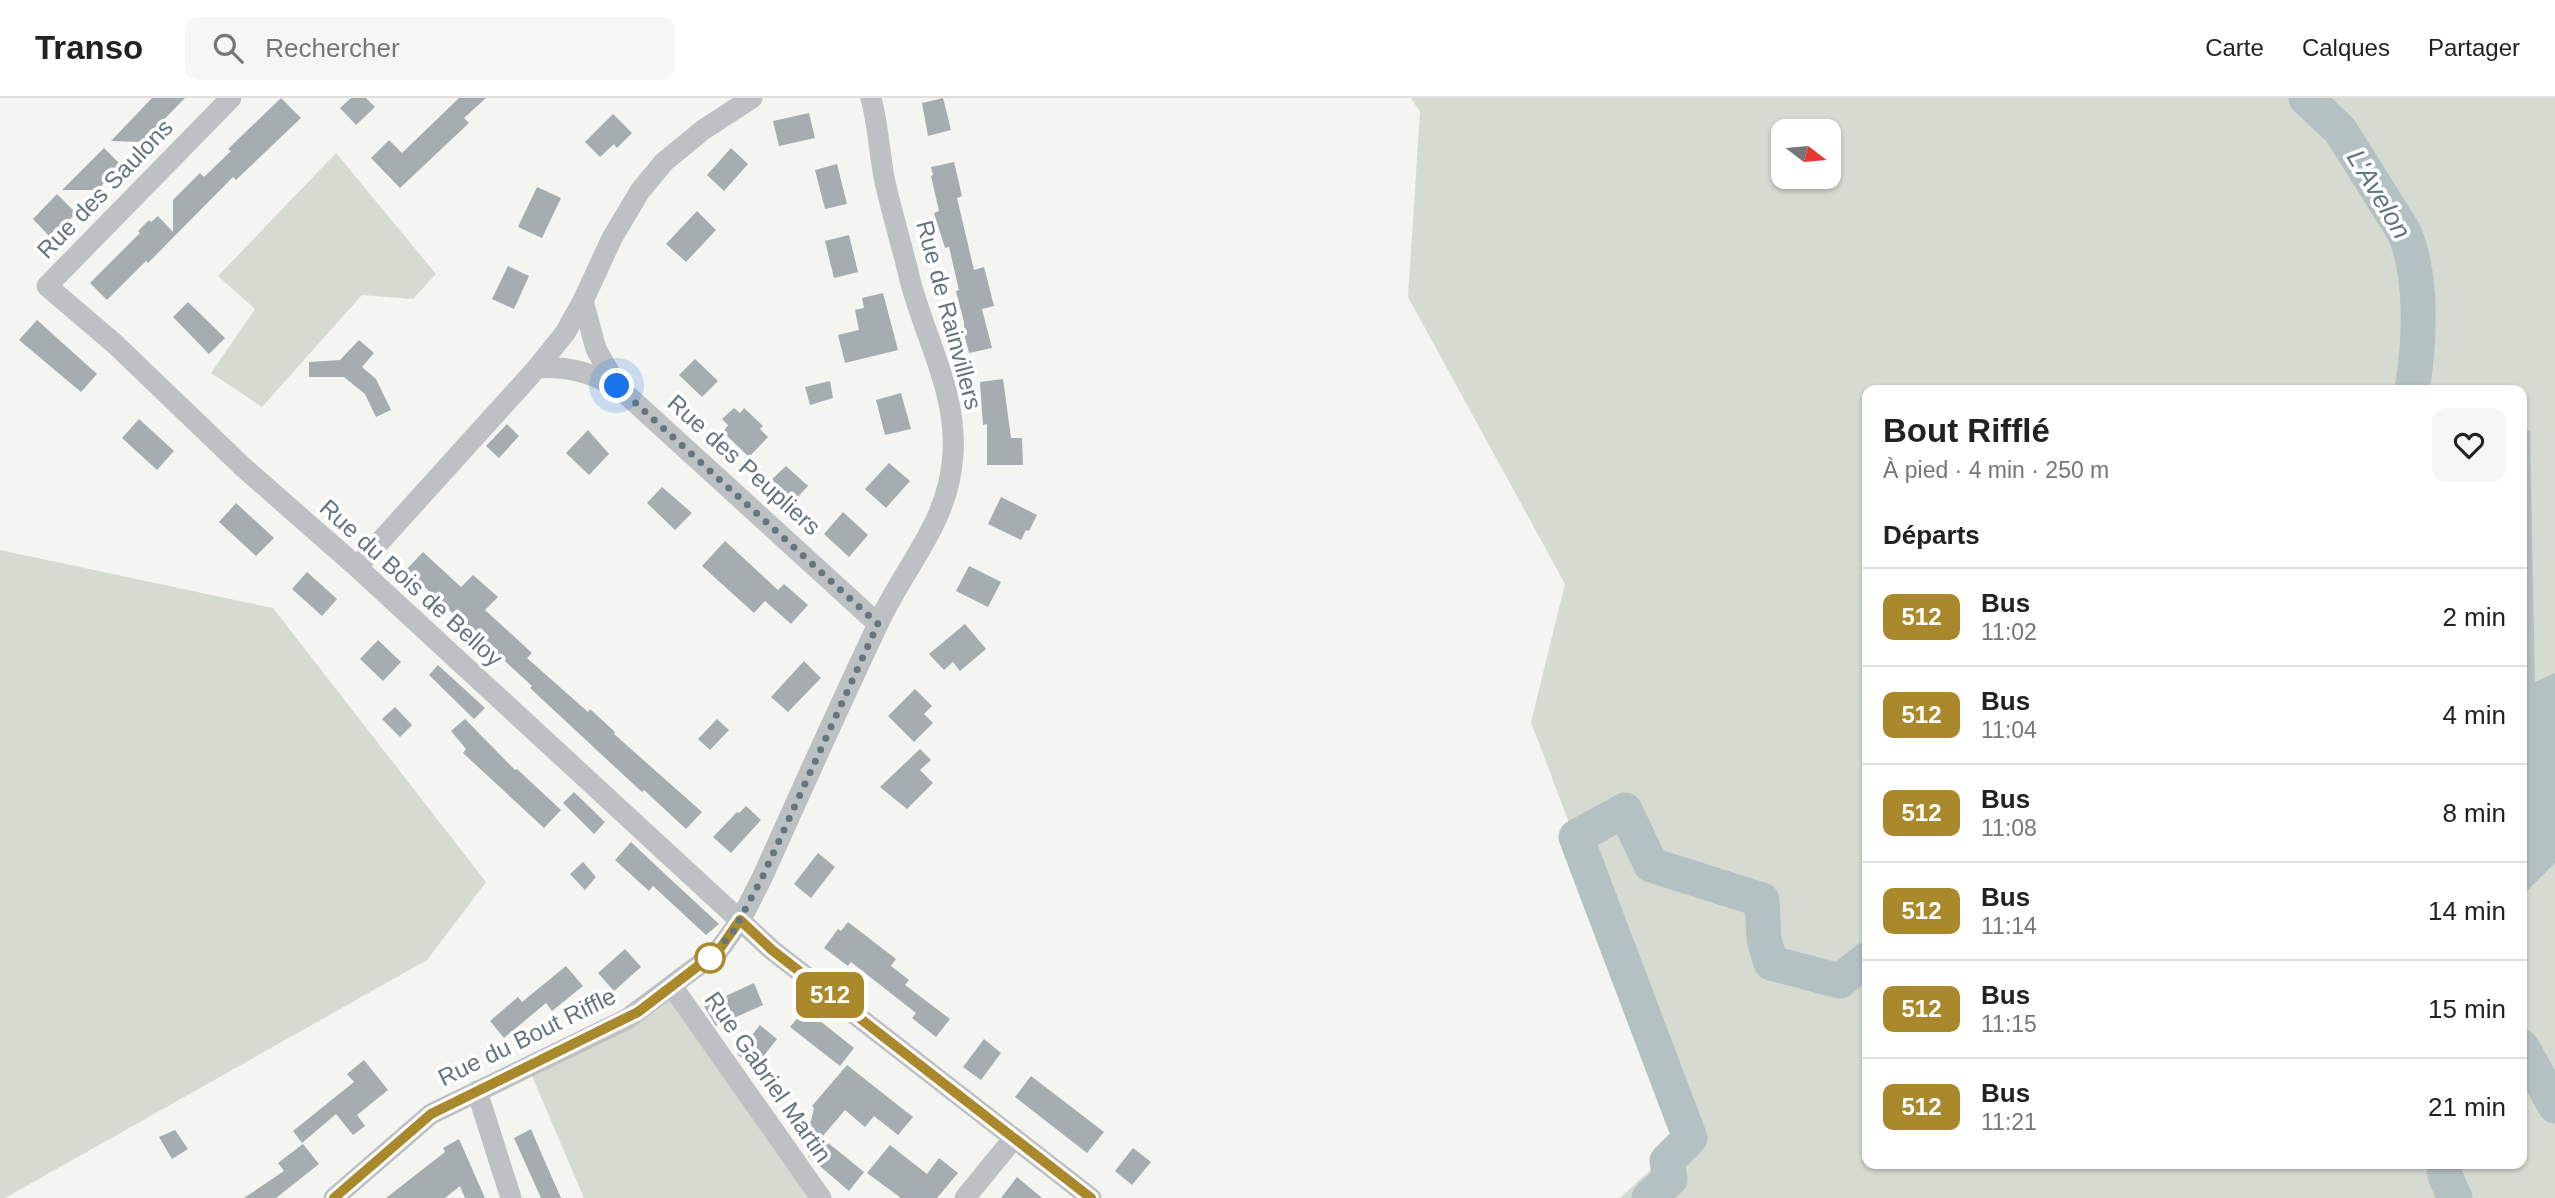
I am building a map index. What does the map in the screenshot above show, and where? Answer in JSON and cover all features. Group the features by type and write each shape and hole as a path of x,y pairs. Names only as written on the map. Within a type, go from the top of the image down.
{"street":[{"name":"Rue des Saulons","path":"47,286 231,98"},
{"path":"357,567 537,368 565,333 616,231 651,175 696,135 752,98"},
{"name":"Rue de Rainvillers","path":"740,920 762,878 878,624 898,584 941,512 949,483 953,451 947,394 911,281 884,177 872,98"},
{"name":"Rue du Bois de Belloy","path":"47,286 116,345 243,467 357,567 772,950 1091,1198"},
{"path":"583,301 596,349 617,386"},
{"name":"Rue des Peupliers","path":"537,368 566,367 617,386 878,624"},
{"name":"Rue du Bout Riffle","path":"334,1198 419,1122 440,1108 627,1019 719,950 740,920"},
{"name":"Rue Gabriel Martin","path":"672,986 821,1198"},
{"path":"477,1091 511,1198"},
{"path":"965,1198 1014,1138"}],"shaded area":[{"path":"1411,98 2555,98 2555,1198 1620,1198 1687,1136 1531,722 1565,584 1408,297 1420,112"},
{"path":"336,153 436,274 413,299 362,295 262,407 211,373 255,309 218,276"},
{"path":"2527,431 2530,431 2535,682 2555,673 2555,863 2527,891"},
{"path":"0,550 273,608 486,882 427,960 5,1198 0,1198"},
{"path":"672,999 810,1198 584,1198 532,1076"}],"building":[{"path":"152,98 185,98 142,142 111,141"},
{"path":"281,98 301,118 236,180 233,177 148,263 146,261 107,300 90,283 140,233 138,231 149,220 151,222 158,216 173,232 173,200 200,173 204,177 231,151 228,149"},
{"path":"351,98 366,98 375,107 356,125 340,108"},
{"path":"459,98 486,98 464,118 469,123 400,188 371,158 389,140 402,153"},
{"path":"943,98 951,130 928,136 922,103"},
{"path":"809,113 815,138 779,146 773,121"},
{"path":"613,114 632,133 617,148 614,144 600,157 585,142"},
{"path":"104,148 122,166 97,190 62,190"},
{"path":"731,148 748,164 724,191 707,175"},
{"path":"954,162 962,196 957,198 974,270 984,267 994,306 982,309 992,348 969,353 949,247 945,248 934,213 939,211 931,176 931,167"},
{"path":"837,164 847,204 825,209 815,170"},
{"path":"537,187 561,198 542,238 518,227"},
{"path":"57,194 76,213 51,238 33,219"},
{"path":"697,211 716,230 686,262 666,244"},
{"path":"849,235 858,272 834,278 825,241"},
{"path":"508,266 529,276 514,309 492,299"},
{"path":"883,293 898,350 845,363 838,335 859,330 855,310 864,308 862,298"},
{"path":"188,302 225,338 209,354 173,317"},
{"path":"37,320 97,374 81,392 19,340"},
{"path":"359,340 374,353 362,367 376,379 391,410 376,417 365,394 344,377 309,377 309,362 340,360"},
{"path":"695,359 718,381 702,397 679,375"},
{"path":"1003,379 1011,438 1022,438 1023,465 987,465 987,424 983,425 980,382"},
{"path":"830,381 833,398 810,405 805,387"},
{"path":"901,393 911,429 885,435 876,400"},
{"path":"734,408 740,413 744,408 763,426 760,429 768,437 749,457 723,432 728,425 722,419"},
{"path":"139,419 174,451 157,470 122,438"},
{"path":"507,424 519,436 499,458 486,446"},
{"path":"588,430 609,454 589,475 566,453"},
{"path":"889,463 910,481 886,508 865,489"},
{"path":"786,466 808,486 791,504 768,483"},
{"path":"662,487 692,513 675,530 647,503"},
{"path":"1001,497 1037,515 1021,540 988,524"},
{"path":"236,503 274,538 256,556 219,522"},
{"path":"843,512 868,535 849,557 824,534"},
{"path":"725,541 778,590 784,584 808,605 791,624 765,601 754,613 702,566"},
{"path":"423,552 461,587 473,575 498,597 485,610 532,653 527,658 588,712 590,709 615,732 614,734 702,812 686,829 616,768 406,570"},
{"path":"969,566 1001,582 988,607 956,591"},
{"path":"307,572 337,599 322,616 292,589"},
{"path":"965,624 986,649 960,671 953,662 944,670 929,654"},
{"path":"378,640 401,662 383,681 360,659"},
{"path":"804,661 821,678 788,712 771,697"},
{"path":"438,665 485,708 474,719 429,675"},
{"path":"915,689 932,706 924,714 933,723 914,742 888,716"},
{"path":"395,707 412,725 400,737 382,719"},
{"path":"465,719 515,770 561,810 544,828 463,753 466,749 451,731"},
{"path":"717,719 729,730 710,750 698,739"},
{"path":"920,749 931,760 920,770 933,783 907,809 880,787"},
{"path":"574,792 605,822 594,834 563,803"},
{"path":"746,806 761,820 731,853 713,837"},
{"path":"631,842 719,924 706,935 653,886 649,891 615,860"},
{"path":"818,853 835,867 811,898 794,884"},
{"path":"583,862 596,877 585,890 570,874"},
{"path":"848,922 896,959 891,966 909,980 905,985 950,1019 936,1037 912,1018 916,1013 851,962 848,966 824,948 838,929 841,931"},
{"path":"625,949 641,967 614,991 598,973"},
{"path":"566,966 583,986 552,1011 546,1003 504,1038 490,1021 518,997 522,1002"},
{"path":"754,983 763,1005 716,1026 704,1006"},
{"path":"805,1009 854,1048 840,1066 790,1027"},
{"path":"760,1025 777,1039 754,1068 737,1054"},
{"path":"984,1039 1001,1053 981,1080 963,1067"},
{"path":"364,1060 388,1090 357,1115 365,1126 353,1135 336,1114 302,1143 293,1131 354,1082 347,1074"},
{"path":"847,1065 913,1117 898,1135 874,1116 865,1127 845,1110 822,1137 807,1126 811,1121 814,1108 812,1106"},
{"path":"1031,1076 1104,1132 1087,1153 1015,1097"},
{"path":"531,1129 561,1198 541,1198 514,1138"},
{"path":"175,1130 188,1149 172,1159 159,1137"},
{"path":"822,1138 864,1172 849,1191 808,1156"},
{"path":"459,1139 485,1198 465,1198 460,1186 445,1198 386,1198 445,1152 443,1148"},
{"path":"303,1144 319,1164 276,1198 244,1198 284,1171 278,1163"},
{"path":"890,1145 927,1174 939,1158 958,1173 937,1198 901,1198 867,1173"},
{"path":"1133,1148 1151,1162 1132,1185 1115,1171"},
{"path":"1017,1177 1042,1198 1001,1198"}],"waterway":[{"name":"L'Avelon","path":"2306,98 2340,130 2404,232 2417,289 2418,331 2413,385"},
{"path":"1649,1198 1670,1179 1667,1161 1690,1138 1576,837 1625,810 1651,865 1762,900 1764,940 1771,963 1840,981 1862,963"},
{"name":"L'Avelon","path":"2527,1056 2555,1106"},
{"path":"2444,1169 2455,1198"}],"bus line":[{"name":"512","path":"334,1198 419,1122 440,1108 627,1019 649,1005 719,950 740,920 772,950 1091,1198"}],"route":[{"path":"617,386 878,624 762,878 733,932 710,958"}]}
